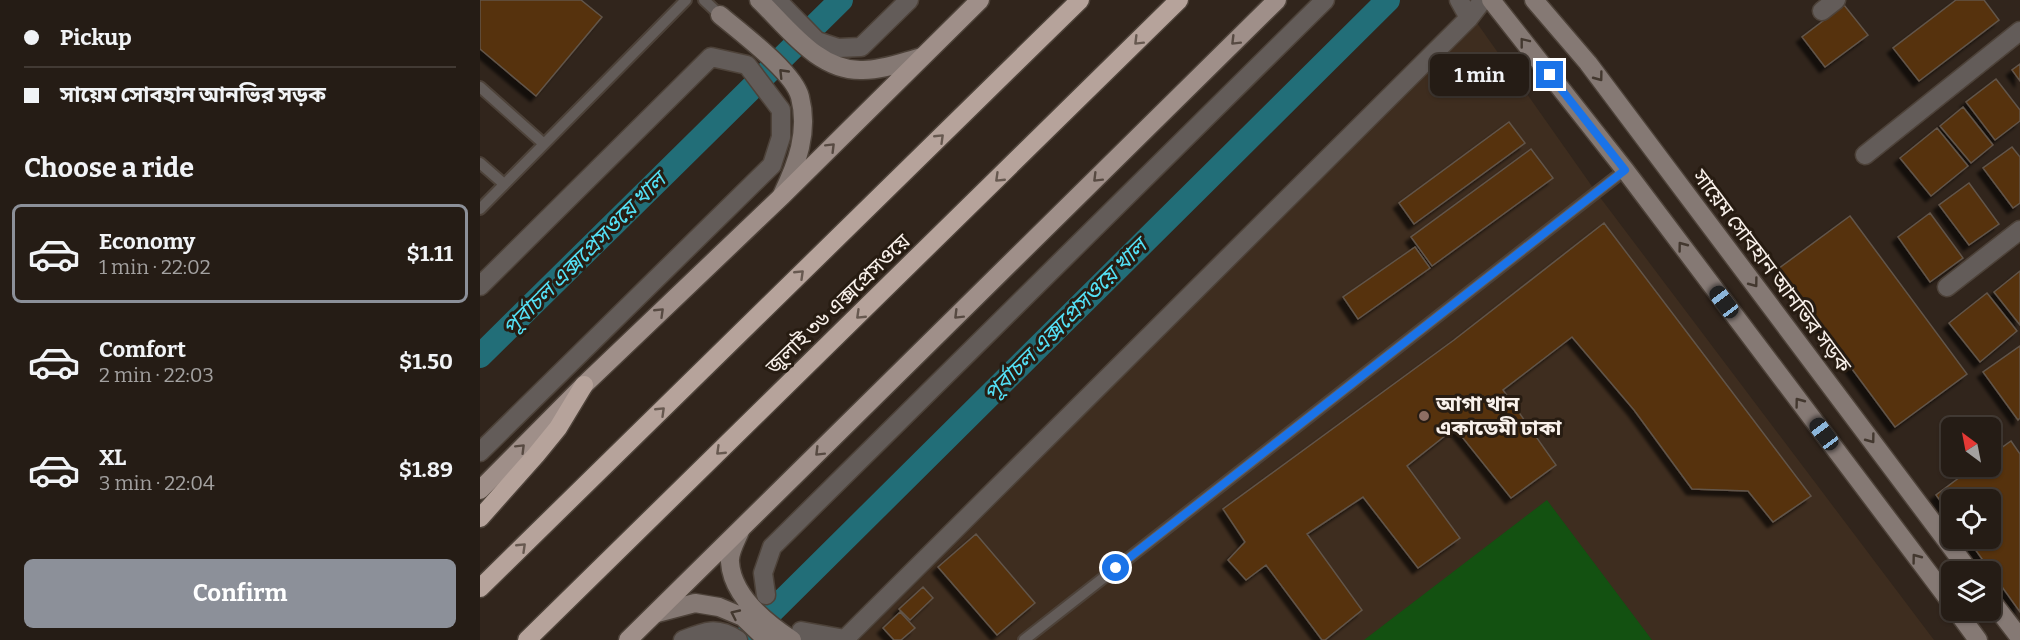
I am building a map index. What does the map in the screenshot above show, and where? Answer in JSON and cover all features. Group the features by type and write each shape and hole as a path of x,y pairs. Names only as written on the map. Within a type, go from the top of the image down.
{"highway":[{"path":"480,588 1080,0"},
{"name":"জুলাই ৩৬ এক্সপ্রেসওয়ে","path":"527,640 1179,0"},
{"path":"480,518 558,428 584,385"}],"main road":[{"path":"480,490 584,385 782,196 980,0"},
{"path":"628,640 1277,0"}],"street":[{"path":"767,1 817,42 838,48 861,47 909,0"},
{"path":"766,595 763,573 772,547 1325,0"},
{"path":"1459,0 1469,18"},
{"path":"740,531 729,560 734,579 750,605 797,636 845,640 1469,18 1483,0"},
{"path":"1491,0 1625,170 1941,589"},
{"name":"সায়েম সোবহান আনভির সড়ক","path":"1534,0 1588,63 1962,561"},
{"path":"767,1 795,36 824,60 839,67 863,70 922,57"},
{"path":"720,15 752,41 790,79 800,95 803,125 796,165 782,196"},
{"path":"1865,155 2020,31"},
{"path":"480,286 711,57 747,65 781,110 781,137 772,165 480,452"},
{"path":"1947,287 2020,230"},
{"path":"657,613 695,603 719,607 743,617 767,640"},
{"path":"2001,613 2020,638"},
{"path":"1964,621 1978,640"},
{"path":"683,640 697,634 719,630 738,640"}],"lane":[{"path":"480,209 686,0"},
{"path":"704,0 720,15"},
{"path":"480,87 544,144"},
{"path":"480,163 504,184"},
{"path":"1024,640 1625,170"}],"shaded area":[{"name":"আগা খান একাডেমী ঢাকা","path":"1477,23 1596,192 1934,640 859,640"}],"green space":[{"path":"1547,500 1652,640 1364,640"}],"building":[{"path":"480,0 581,0 602,17 536,96 480,49"},
{"path":"1956,0 1984,0 1999,20 1919,81 1893,48"},
{"path":"1844,5 1868,35 1825,67 1802,37"},
{"path":"2020,64 2020,81 2012,70"},
{"path":"1996,79 2020,110 2020,121 1995,140 1966,102"},
{"path":"1963,107 1993,145 1971,163 1940,126"},
{"path":"1509,122 1525,143 1414,224 1399,203"},
{"path":"1937,128 1968,166 1931,196 1900,158"},
{"path":"2012,147 2020,157 2020,203 2013,208 1983,168"},
{"path":"1531,149 1553,178 1432,266 1411,237"},
{"path":"1969,183 1999,224 1969,245 1939,205"},
{"path":"1930,213 1963,258 1930,282 1898,237"},
{"path":"1850,216 1967,374 1895,427 1778,269"},
{"path":"1604,223 1811,496 1773,522 1748,491 1692,489 1634,410 1572,337 1503,390 1556,465 1511,498 1455,428 1407,466 1460,538 1418,568 1363,497 1307,534 1362,610 1325,640 1322,640 1266,565 1246,580 1228,560 1245,542 1223,509 1454,340"},
{"path":"1415,247 1430,268 1358,319 1343,297"},
{"path":"2020,271 2020,325 1994,292"},
{"path":"1987,293 2017,331 1980,362 1949,323"},
{"path":"2020,346 2020,418 2018,420 1983,372"},
{"path":"2011,441 2020,454 2020,612 2001,585 2001,561 1983,561 1975,549 2001,549 2001,489 1944,489 1960,477 2001,477 2001,448"},
{"path":"1941,491 1941,502 1936,495"},
{"path":"976,534 1035,603 997,635 938,567"},
{"path":"923,587 933,598 910,620 899,609"},
{"path":"900,612 915,628 901,640 894,640 883,628"}],"waterway":[{"name":"পূর্বাচল এক্সপ্রেসওয়ে খাল","path":"480,356 841,0"},
{"name":"পূর্বাচল এক্সপ্রেসওয়ে খাল","path":"743,640 1388,0"}],"place":[{"name":"আগা খান একাডেমী ঢাকা","path":"1424,416"}],"route":[{"path":"1116,568 1625,170 1550,75"}]}
